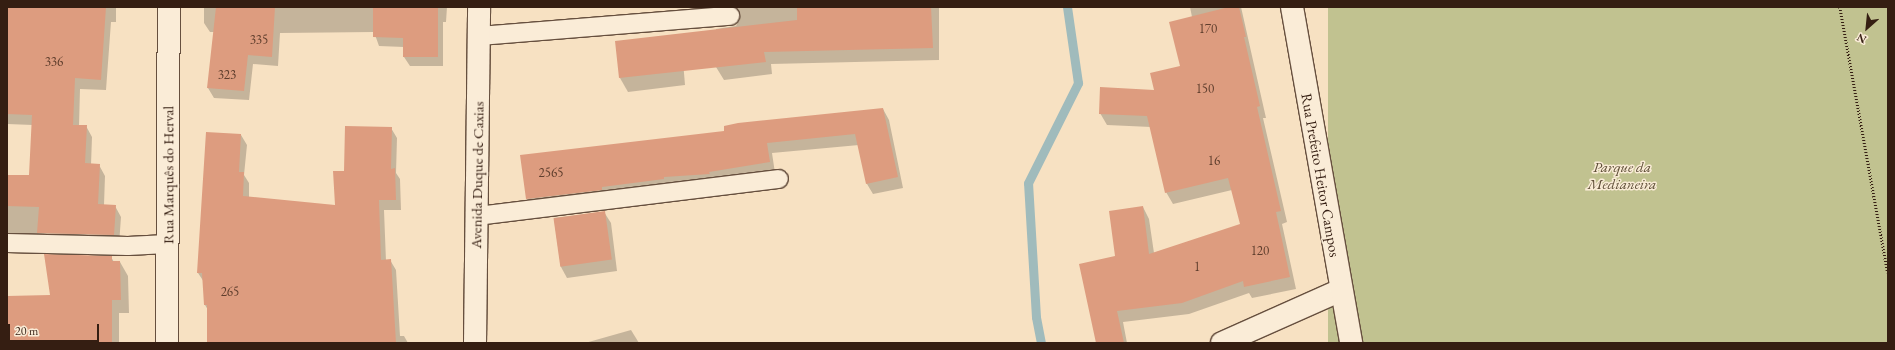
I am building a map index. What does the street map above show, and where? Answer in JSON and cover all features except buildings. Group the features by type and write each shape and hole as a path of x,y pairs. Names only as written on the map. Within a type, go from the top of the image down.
{"street":[{"name":"Rua Marquês do Herval","path":"167,343 169,7"},
{"name":"Avenida Duque de Caxias","path":"475,343 479,7"},
{"name":"Rua Prefeito Heitor Campos","path":"1292,7 1351,343"},
{"path":"1222,343 1341,290"}],"lane":[{"path":"479,36 730,16"},
{"path":"477,216 779,178"},
{"path":"7,243 128,246 167,244"}],"path":[{"path":"1840,7 1888,273"}],"green space":[{"name":"Parque da Medianeira","path":"1328,7 1888,7 1888,343 1328,343"}],"waterway":[{"path":"1041,343 1036,317 1028,183 1078,83 1067,7"}]}
